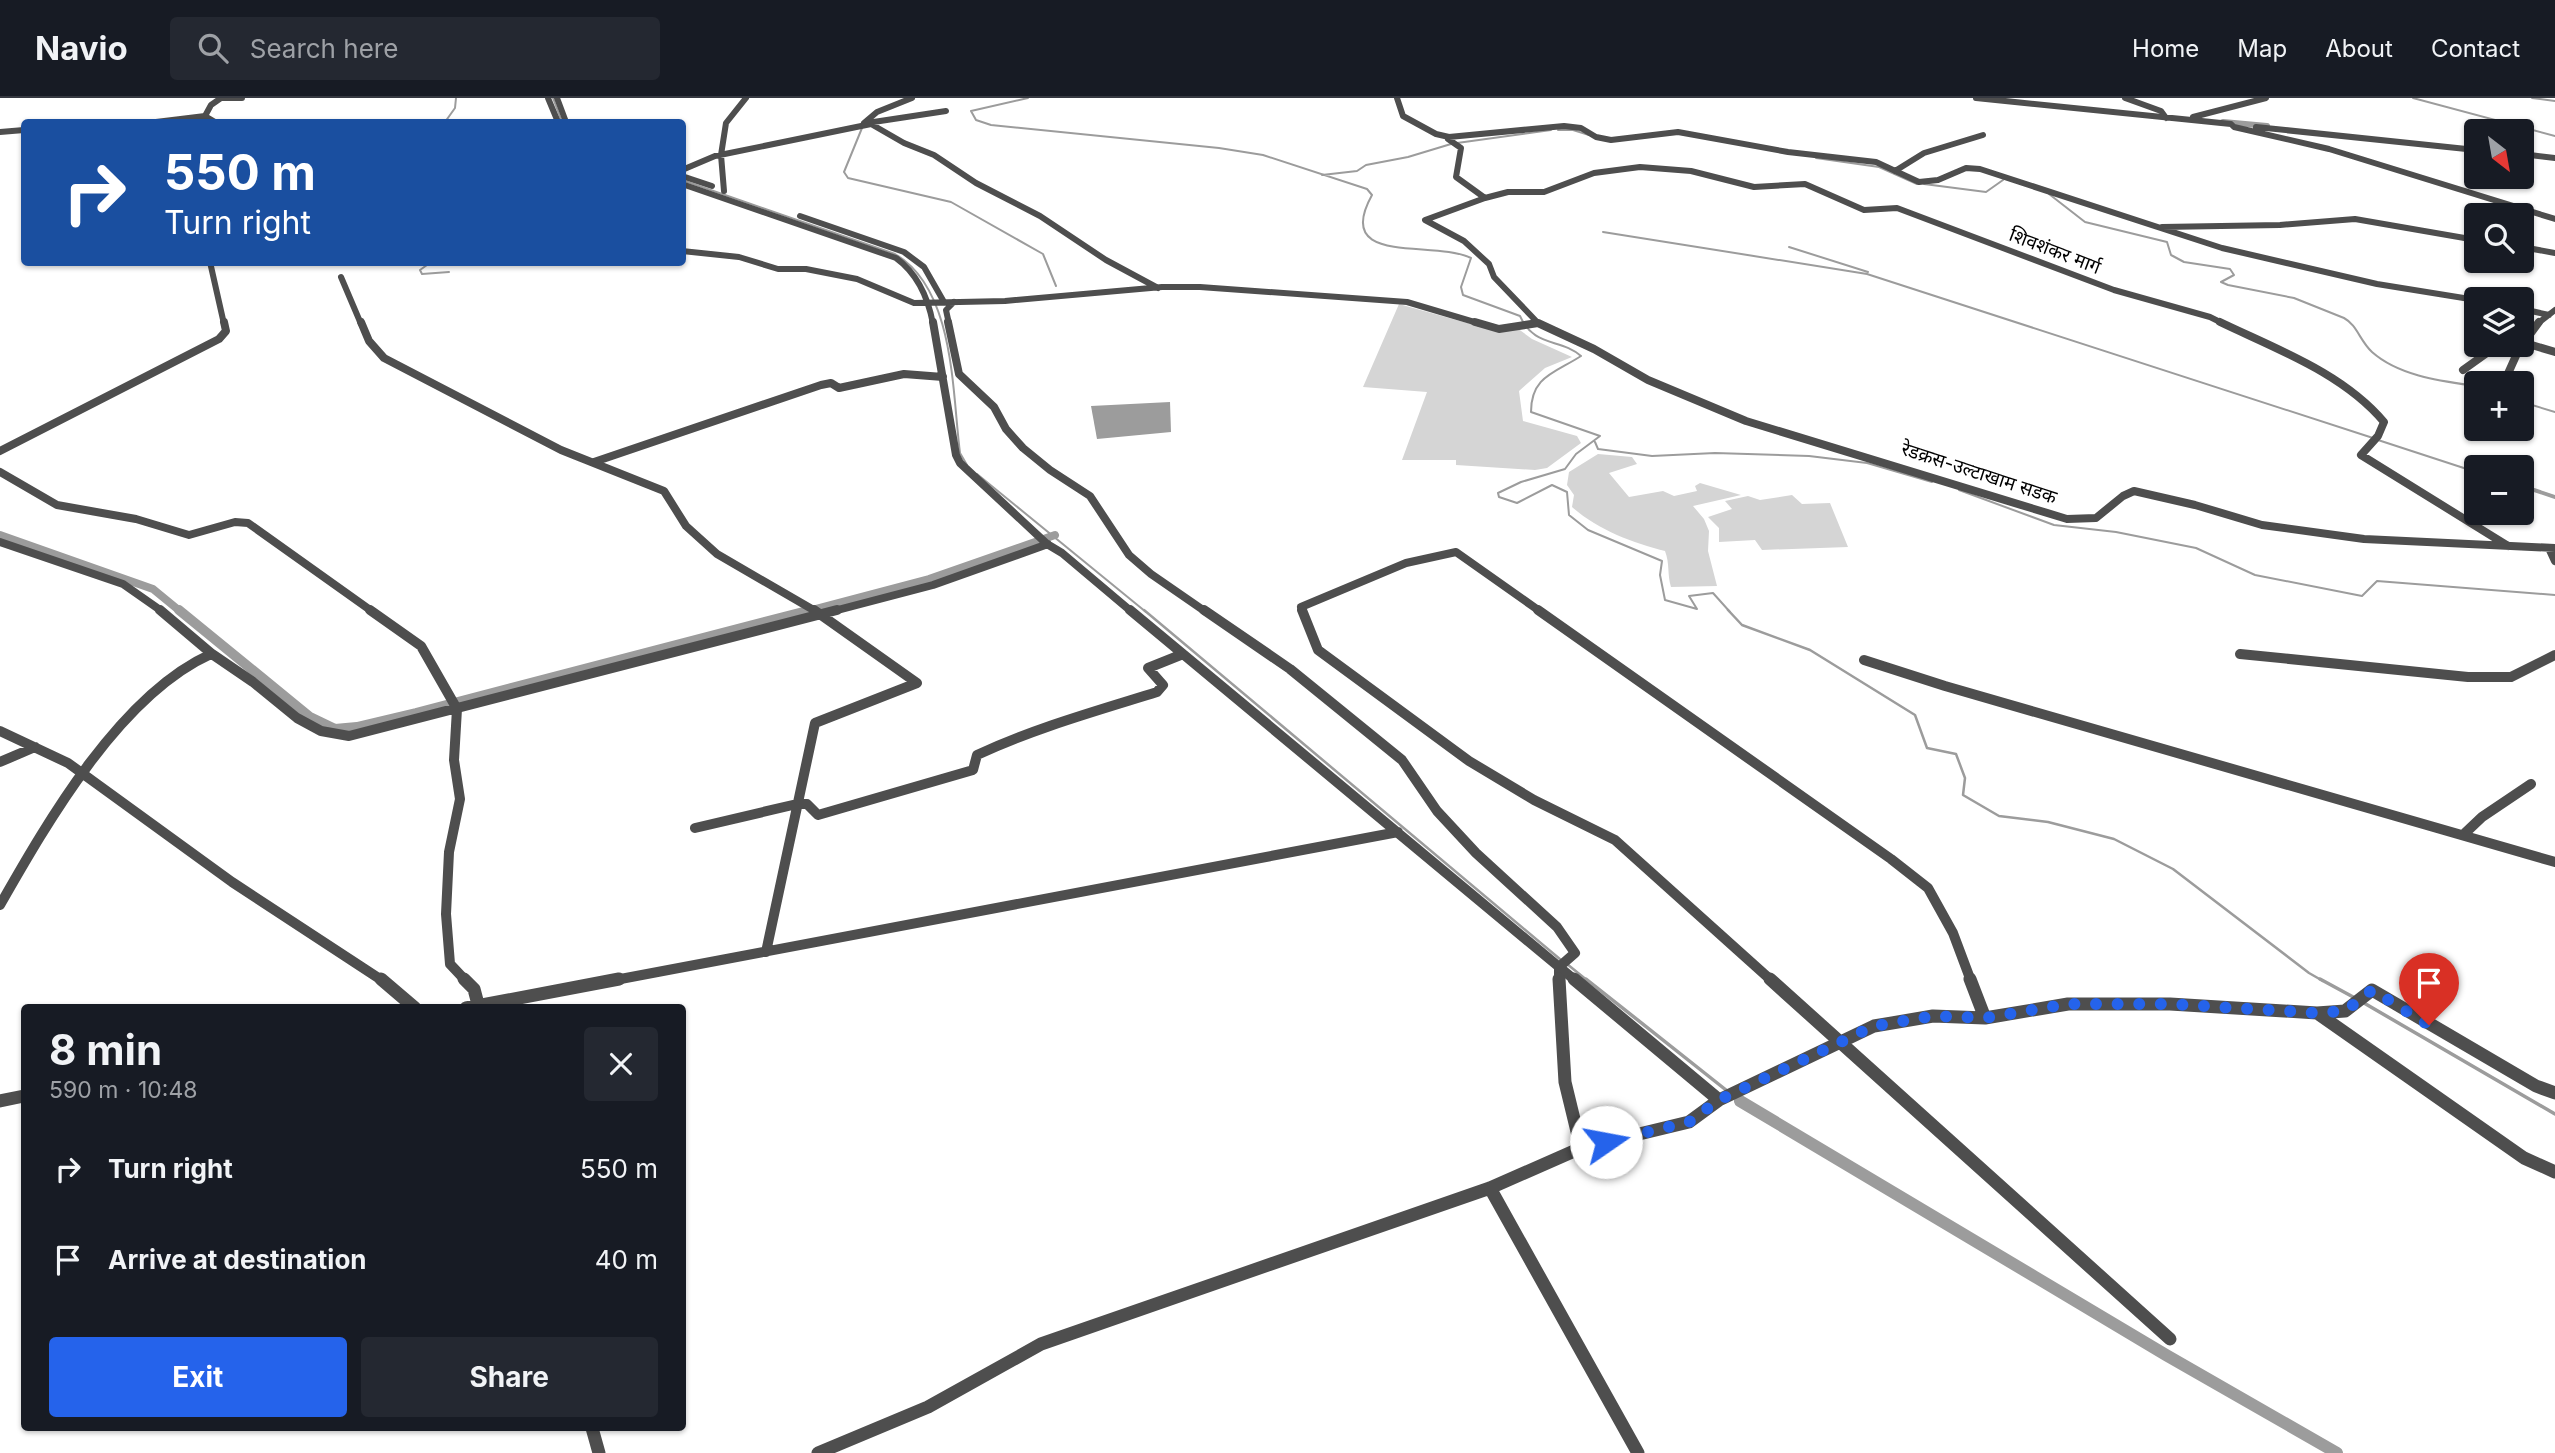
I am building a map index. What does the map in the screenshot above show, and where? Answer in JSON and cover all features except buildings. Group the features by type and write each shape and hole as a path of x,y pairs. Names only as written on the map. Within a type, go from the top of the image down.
{"street":[{"path":"205,116 211,105 221,98 242,98"},
{"path":"548,98 557,119"},
{"path":"557,98 565,119"},
{"path":"724,191 721,155 726,123 746,98"},
{"path":"864,123 875,113 912,98"},
{"path":"1397,98 1403,116 1455,142 1461,159 1456,177 1485,198"},
{"path":"1976,98 2198,118 2266,98"},
{"path":"2125,98 2164,115 2464,149"},
{"path":"875,113 872,110 877,103"},
{"path":"686,168 721,155 864,123 946,111"},
{"path":"180,119 205,116 210,119"},
{"path":"864,123 926,151 976,183 1040,216 1106,260 1158,288"},
{"path":"2231,124 2234,127 2329,149 2555,219"},
{"path":"1436,134 1471,137 1574,126 1596,137 1611,140 1678,132 1788,152 1876,162 1919,182 1949,177 1966,168 1980,169 2222,248 2377,284 2464,298"},
{"path":"0,132 21,130"},
{"path":"1895,171 1924,153 1983,135"},
{"path":"2534,155 2555,158"},
{"name":"शिवशंकर मार्ग","path":"1485,198 1508,192 1544,192 1594,173 1640,167 1692,171 1754,187 1805,184 1864,210 1897,208 2114,290 2210,317 2308,365 2361,397 2384,422 2377,438 2361,455 2508,546"},
{"path":"686,177 904,252 919,261 929,272 939,302 943,377 956,455 960,463 1047,544 1398,832 1727,1096"},
{"path":"686,185 896,258 910,268 924,288 946,310 959,374 994,407 1006,429 1023,448 1050,470 1090,496 1125,549 1152,574 1290,669 1402,760 1437,811 1476,853 1572,944 1575,953 1563,964 1559,1015 1572,1120 1581,1148"},
{"path":"686,251 739,257 778,269 806,269 830,274 866,283 914,303 1005,301 1200,287 1407,302 1499,329 1534,323 1494,277 1489,264 1464,241 1424,220 1485,198"},
{"path":"2161,227 2280,225 2355,219 2464,238"},
{"path":"2534,249 2555,253"},
{"path":"0,451 219,339 226,331 211,266"},
{"path":"341,276 369,341 384,358 561,450 664,491 686,526 716,554 821,614 917,684 815,723 766,951"},
{"path":"2534,327 2544,314 2555,310"},
{"path":"2534,312 2555,317"},
{"name":"रेडक्रस-उल्टाखाम सडक","path":"1534,323 1594,349 1648,380 1746,421 2067,519 2085,521 2099,518 2124,493 2134,491 2262,525 2364,539 2552,548"},
{"path":"2534,345 2555,352"},
{"path":"2463,370 2481,357"},
{"path":"594,462 821,385 831,383 839,388 904,374 943,377"},
{"path":"0,472 57,505 136,519 189,535 235,522 248,523 421,646 457,710 454,760 460,799 449,852 446,914 450,964 474,989 474,1004"},
{"path":"0,542 123,584 139,593 211,654 242,673 306,724 324,733 358,734 933,585 1047,544"},
{"path":"2552,548 2555,561"},
{"path":"1985,1018 1953,933 1928,888 1891,859 1456,552 1406,562 1301,607 1318,650 1469,761 1534,800 1615,840 2170,1339"},
{"path":"0,905 21,868 114,733 180,669 211,654"},
{"path":"695,828 797,804 807,804 818,816 973,770 977,755 1015,736 1052,722 1157,692 1163,685 1148,668 1183,654"},
{"path":"2240,654 2468,677 2511,677 2555,655"},
{"path":"1864,660 1945,686 2555,862"},
{"path":"0,731 84,774 222,875 382,980 410,1004"},
{"path":"0,762 35,747"},
{"path":"2463,835 2482,817 2531,784"},
{"path":"494,1004 1398,832"},
{"path":"818,1453 928,1407 1041,1344 1490,1188 1581,1148 1689,1122 1727,1096 1874,1026 1922,1018 1985,1018 2068,1004 2170,1004 2317,1013 2345,1011 2372,990 2503,1068 2555,1093"},
{"path":"2317,1013 2524,1158 2555,1172"},
{"path":"0,1101 21,1097"},
{"path":"1490,1188 1638,1453"},
{"path":"593,1431 599,1453"}],"shaded area":[{"path":"1399,304 1492,330 1517,328 1532,339 1572,357 1545,368 1519,391 1523,421 1577,436 1581,443 1547,468 1535,470 1456,465 1456,460 1402,460 1427,392 1363,387"},
{"path":"1170,402 1171,432 1097,439 1091,406"},
{"path":"1598,454 1632,457 1637,464 1609,473 1629,497 1663,491 1674,496 1697,491 1695,486 1700,483 1741,495 1693,506 1704,519 1709,531 1708,551 1717,586 1671,587 1665,551 1616,535 1572,507 1574,495 1567,485 1569,472"},
{"path":"1792,495 1802,504 1830,503 1848,547 1762,550 1755,540 1719,542 1719,528 1708,517 1732,509 1725,501 1748,496 1760,500"}],"waterway":[{"path":"447,119 455,108 456,98"},
{"path":"553,98 561,119"},
{"path":"1028,98 971,111 976,120 991,125 1219,148 1263,155 1324,175"},
{"path":"2413,98 2555,136"},
{"path":"2532,98 2555,101"},
{"path":"2223,122 2267,126"},
{"path":"862,128 844,172 848,178 951,202 1043,254 1056,286"},
{"path":"1457,143 1551,130"},
{"path":"1558,130 1573,130 1589,135"},
{"path":"1324,175 1357,171 1366,165 1408,157 1451,144"},
{"path":"1816,158 1879,167 1917,184"},
{"path":"1324,175 1367,189 1372,195 1363,218 1365,233 1376,242 1454,253 1471,258 1461,287 1463,295 1520,316 1526,326 1540,338 1573,350 1581,356 1540,383 1535,390 1531,412 1600,436 1576,454 1565,469 1521,482 1498,493 1499,497 1517,503 1552,485 1567,492 1569,515 1588,530 1662,561 1660,575 1665,600 1697,609 1689,596 1713,593 1730,612"},
{"path":"1924,184 1986,192 2003,180"},
{"path":"686,181 895,254 915,270 929,291 940,316 952,372 960,453 967,465"},
{"path":"2049,194 2085,222 2167,242 2171,255 2184,262 2230,269 2234,275 2221,282 2228,285 2294,298 2344,318 2372,352 2395,367 2421,376 2464,384"},
{"path":"1603,232 1867,274 2373,438"},
{"path":"1789,247 1868,272"},
{"path":"426,266 420,270 422,274 449,272"},
{"path":"2534,406 2555,412"},
{"path":"2378,440 2464,468"},
{"path":"1595,442 1598,449 1652,456 1715,453 1809,456 1867,463 1932,482"},
{"path":"977,474 1146,612"},
{"path":"2534,489 2555,496"},
{"path":"1959,490 2054,525 2116,532 2196,548 2255,575 2362,596 2377,581 2555,595"},
{"path":"2534,491 2555,498"},
{"path":"0,535 153,589 181,612"},
{"path":"804,612 929,579 1055,535"},
{"path":"179,610 310,717 335,729 357,727 416,713 811,610"},
{"path":"1144,610 1561,960"},
{"path":"1728,610 1742,625 1810,650 1915,715 1927,748 1956,754 1965,778 1963,795 1999,816 2048,822 2114,839 2173,869 2323,981"},
{"path":"1567,964 1588,981"},
{"path":"1586,979 1726,1090"},
{"path":"2320,979 2355,998"},
{"path":"2364,1003 2555,1114"},
{"path":"1740,1101 2166,1355 2337,1453"}],"route":[{"path":"1606,1142 1689,1122 1719,1100 1874,1026 1933,1016 1985,1018 2068,1004 2170,1004 2317,1013 2345,1011 2372,990 2429,1025"}]}
